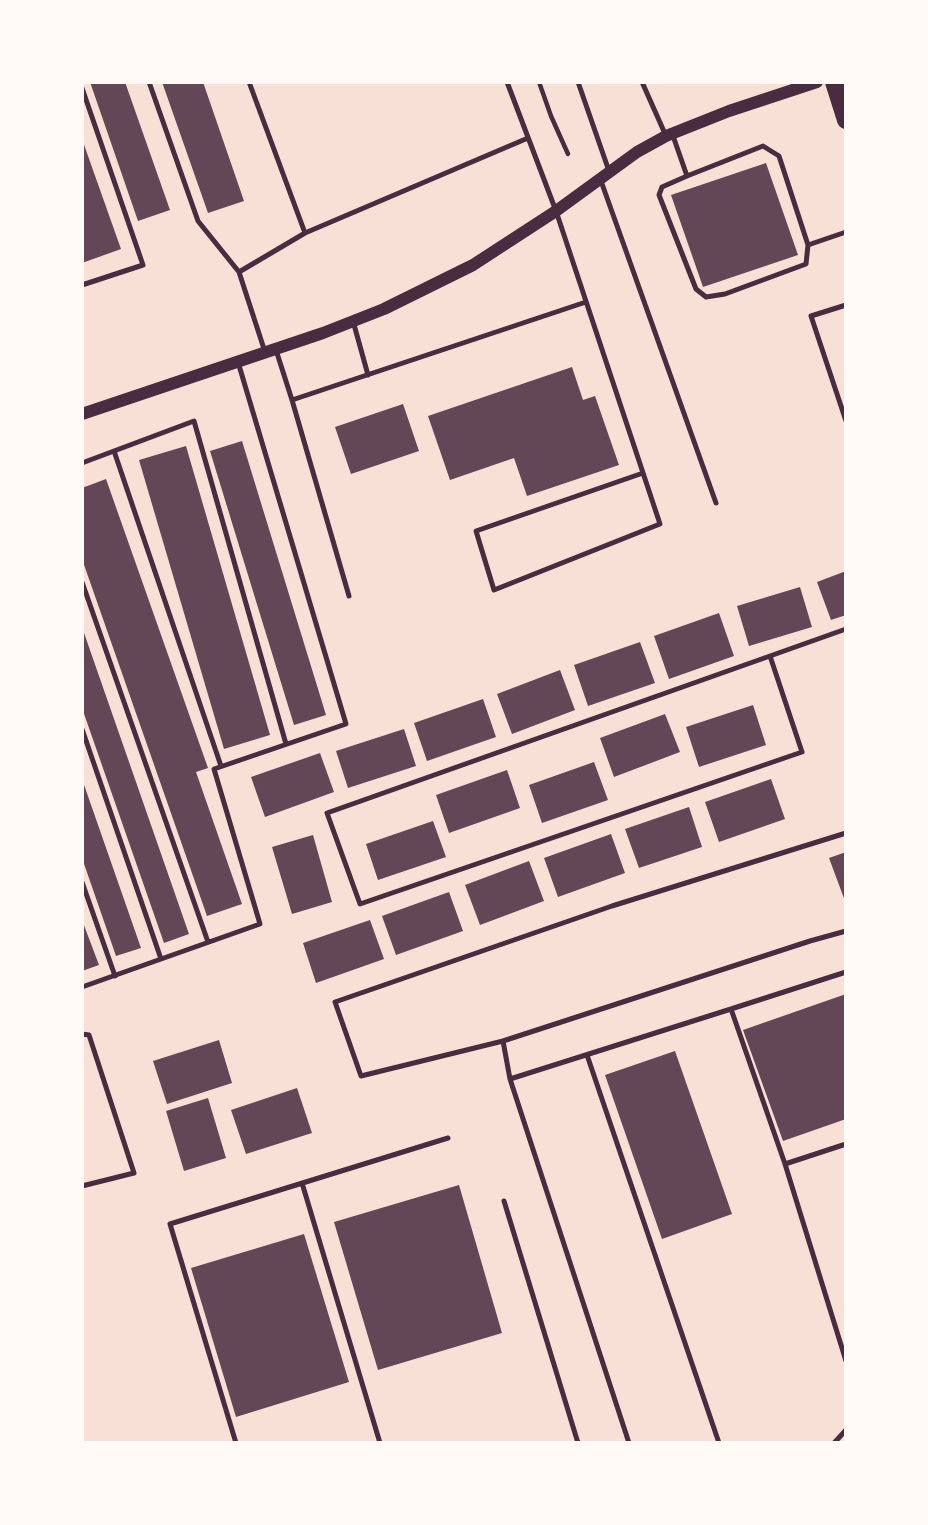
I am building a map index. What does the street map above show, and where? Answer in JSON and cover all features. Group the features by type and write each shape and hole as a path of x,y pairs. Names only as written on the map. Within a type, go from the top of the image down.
{"main road":[{"path":"834,82 846,120"}],"street":[{"path":"82,414 271,351 384,309 473,265 556,211 637,152 669,135 718,114 817,82"}],"lane":[{"path":"149,82 198,221 239,272 292,400 349,596"},
{"path":"249,82 305,233"},
{"path":"507,82 556,211 660,524 494,590 476,531 643,473"},
{"path":"578,82 605,174 716,503"},
{"path":"642,82 687,176"},
{"path":"82,88 143,265 82,285"},
{"path":"239,272 305,233 528,138"},
{"path":"763,146 779,156 808,246 806,264 725,294 706,297 696,289 659,195 662,187 763,146"},
{"path":"808,246 846,233"},
{"path":"292,400 586,302"},
{"path":"846,305 811,316 846,421"},
{"path":"353,321 368,375"},
{"path":"82,987 260,924 214,769 346,724 238,362"},
{"path":"82,463 194,421 286,744"},
{"path":"114,451 221,766"},
{"path":"82,582 208,942"},
{"path":"770,656 802,751 360,904 327,813 846,629"},
{"path":"82,729 161,959"},
{"path":"846,833 612,906 335,1002 361,1076 503,1041 846,931"},
{"path":"82,882 115,976"},
{"path":"510,1079 846,972"},
{"path":"731,1009 785,1164 846,1361"},
{"path":"82,1034 89,1035 134,1173 82,1186"},
{"path":"503,1041 510,1079 629,1443"},
{"path":"587,1055 719,1443"},
{"path":"236,1443 170,1224 448,1138"},
{"path":"785,1164 846,1144"},
{"path":"302,1183 380,1443"},
{"path":"504,1201 578,1443"},
{"path":"834,1443 846,1430"}],"path":[{"path":"540,82 568,154"}],"building":[{"path":"90,82 125,82 170,210 138,221"},
{"path":"162,82 203,82 244,201 208,213"},
{"path":"82,139 121,249 82,263"},
{"path":"766,163 798,255 703,287 671,195"},
{"path":"572,367 583,400 595,396 619,465 527,496 514,458 450,480 428,416"},
{"path":"403,404 419,451 351,474 335,427"},
{"path":"242,441 326,715 294,725 210,451"},
{"path":"186,446 270,735 224,749 139,460"},
{"path":"106,479 208,768 196,772 242,904 207,916 82,559 82,488"},
{"path":"846,571 846,615 831,620 817,582"},
{"path":"800,587 812,627 749,646 737,606"},
{"path":"719,613 734,656 669,679 654,636"},
{"path":"83,630 189,934 164,943 82,708"},
{"path":"640,642 655,683 588,706 574,665"},
{"path":"560,670 575,710 512,734 497,694"},
{"path":"483,699 496,737 427,761 414,723"},
{"path":"753,705 766,745 699,767 686,727"},
{"path":"665,714 680,752 614,777 600,738"},
{"path":"404,729 416,766 348,788 336,751"},
{"path":"320,753 334,792 265,817 251,777"},
{"path":"594,762 608,800 542,823 529,785"},
{"path":"507,770 520,808 449,833 436,795"},
{"path":"82,779 141,948 116,956 82,858"},
{"path":"771,779 785,819 719,842 705,802"},
{"path":"689,807 702,847 639,868 625,829"},
{"path":"433,821 446,857 378,880 366,844"},
{"path":"611,834 625,873 558,897 544,858"},
{"path":"313,835 332,902 292,914 272,847"},
{"path":"846,852 846,901 845,901 829,858"},
{"path":"529,861 544,901 480,925 465,885"},
{"path":"449,892 463,931 396,955 382,916"},
{"path":"82,920 99,965 82,971"},
{"path":"370,920 384,959 316,983 303,943"},
{"path":"846,994 846,1119 783,1141 743,1030"},
{"path":"219,1040 232,1083 167,1104 153,1061"},
{"path":"675,1051 732,1214 662,1239 605,1075"},
{"path":"297,1088 312,1133 246,1154 231,1110"},
{"path":"208,1098 226,1158 184,1171 166,1111"},
{"path":"459,1185 502,1333 378,1370 334,1222"},
{"path":"304,1234 349,1382 236,1417 191,1268"}]}
